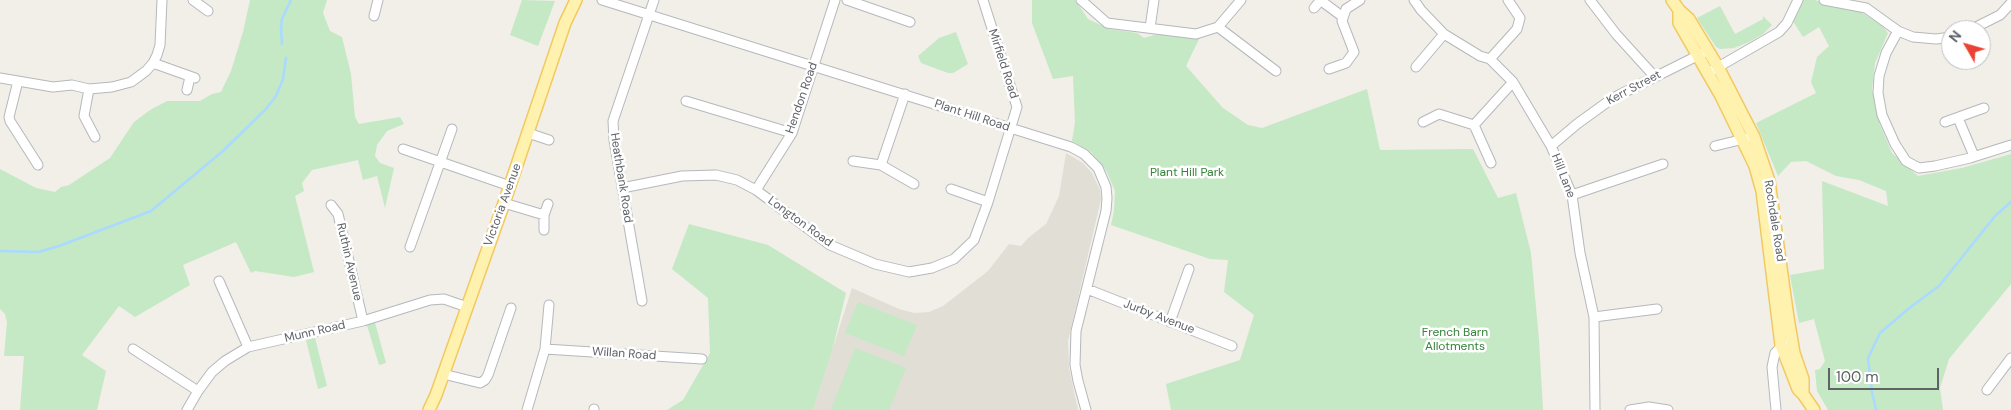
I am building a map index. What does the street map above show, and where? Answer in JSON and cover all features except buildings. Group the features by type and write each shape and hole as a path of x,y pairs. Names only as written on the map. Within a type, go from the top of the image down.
{"main road":[{"name":"Victoria Avenue","path":"429,410 444,374 510,186 565,22 576,0"},
{"name":"Rochdale Road","path":"1672,0 1679,10 1679,23 1703,53 1753,136 1769,181 1786,342"},
{"name":"Rochdale Road","path":"1713,70 1755,166 1762,191 1793,380 1814,410"}],"street":[{"path":"0,78 53,87 72,85 89,89 112,87 131,82 153,63 160,45 162,0"},
{"path":"193,0 208,11"},
{"path":"374,16 378,0"},
{"name":"Plant Hill Road","path":"602,0 1071,147 1089,158 1098,168 1106,187 1107,204 1076,330 1075,350 1078,381 1086,410"},
{"name":"Heathbank Road","path":"642,301 614,140 614,121 654,0"},
{"name":"Hendon Road","path":"756,190 792,133 835,0"},
{"path":"846,0 910,22"},
{"name":"Mirfield Road","path":"983,0 1017,107 1012,129"},
{"path":"1082,0 1107,23 1196,34 1218,27 1241,0"},
{"path":"1150,28 1154,0"},
{"path":"1314,8 1320,0 1343,17"},
{"path":"1329,69 1346,63 1354,52 1342,21 1346,9 1360,0"},
{"name":"Hill Lane","path":"1414,0 1444,34 1480,56 1490,59 1512,82 1551,146 1572,195 1580,253 1594,317 1595,410"},
{"path":"1490,59 1517,29 1520,18 1508,0"},
{"path":"1590,0 1616,34 1655,77"},
{"path":"1713,70 1760,45 1779,32 1787,23 1798,0"},
{"path":"1824,0 1869,4 1898,31 1922,38 1941,39"},
{"path":"1990,20 2000,15 2011,3"},
{"path":"1218,27 1276,71"},
{"path":"1898,31 1886,53 1881,68 1878,93 1882,115 1895,144 1906,161 1919,168 1935,166 2011,145"},
{"path":"1416,67 1444,34"},
{"name":"Kerr Street","path":"1551,146 1613,98 1703,53"},
{"path":"153,63 193,78 187,90"},
{"path":"18,81 10,117 34,153 38,165"},
{"path":"1474,125 1512,82"},
{"path":"89,89 84,116 86,130 95,137"},
{"path":"881,165 904,94"},
{"path":"686,101 792,133"},
{"path":"1945,122 1984,108"},
{"path":"1422,122 1439,114 1474,125 1490,163"},
{"path":"1958,118 1974,156"},
{"path":"410,247 452,129"},
{"name":"Longton Road","path":"622,188 682,176 716,175 736,180 756,190 830,245 875,264 909,272 932,268 954,259 974,240 1012,129"},
{"path":"528,133 548,140"},
{"path":"1714,146 1753,136"},
{"path":"403,150 510,186"},
{"path":"853,161 881,165 914,184"},
{"path":"1572,195 1663,164"},
{"path":"951,189 988,202"},
{"path":"504,202 544,215"},
{"path":"544,230 544,215 548,204"},
{"name":"Ruthin Avenue","path":"331,205 338,214 363,320"},
{"path":"1170,322 1189,269"},
{"path":"219,281 248,347"},
{"name":"Jurby Avenue","path":"1087,289 1232,346"},
{"name":"Munn Road","path":"187,410 198,391 217,367 248,347 363,320 437,299 444,299 467,307"},
{"path":"527,410 545,349 549,305"},
{"path":"444,374 480,382 485,380 511,308"},
{"path":"1594,317 1656,310"},
{"path":"1776,410 1772,367 1774,354 1786,342"},
{"path":"133,349 198,391"},
{"name":"Willan Road","path":"545,349 702,359"},
{"path":"1987,390 2011,358"},
{"path":"1630,410 1649,406 1668,410"}],"shaded area":[{"path":"1066,153 1083,163 1092,173 1100,190 1101,199 1068,341 1069,368 1078,410 813,410 852,288 899,309 914,313 929,312 943,306 988,271 1009,244 1021,246 1046,224 1059,196"}],"green space":[{"path":"250,0 327,0 323,13 330,31 342,37 351,74 355,117 359,124 400,117 404,124 387,131 377,145 375,156 380,163 394,168 385,208 377,176 363,180 358,160 312,170 302,183 304,191 295,196 314,272 294,277 255,271 251,273 236,242 183,265 190,285 135,317 119,306 82,355 106,371 97,410 20,410 24,356 4,356 7,322 5,314 0,309 0,169 36,188 55,192 110,158 134,122 150,110 167,101 200,101 212,94 221,92 231,71 243,32"},
{"path":"522,0 555,1 538,46 510,35"},
{"path":"1032,0 1075,0 1088,19 1109,29 1137,33 1144,38 1154,35 1201,35 1186,66 1223,108 1248,125 1262,128 1367,89 1380,150 1473,149 1498,198 1516,193 1531,253 1543,410 1171,410 1166,384 1240,360 1254,315 1224,292 1228,260 1210,259 1111,225 1115,191 1106,170 1091,152 1072,141 1075,122 1073,76 1053,79 1032,23"},
{"path":"1800,0 1815,0 1825,4 1851,8 1861,12 1882,26 1888,33 1875,63 1872,89 1880,125 1892,153 1918,176 1962,168 2011,154 2011,284 1949,359 1940,388 1943,410 1828,410 1817,391 1815,370 1820,369 1825,361 1814,319 1799,323 1790,275 1824,269 1822,181 1888,206 1886,191 1859,180 1836,176 1806,161 1791,162 1778,176 1756,123 1816,93 1811,82 1817,57 1829,46 1819,27 1803,37 1791,18"},
{"path":"1720,6 1735,34 1763,19 1763,16 1772,25 1763,34 1749,42 1734,48 1720,49 1716,47 1697,18"},
{"path":"956,32 968,64 953,73 948,73 921,63 918,56 939,38"},
{"path":"689,224 768,245 846,293 832,351 813,410 667,410 683,400 710,353 708,298 672,269"},
{"path":"858,302 917,325 904,356 845,333"},
{"path":"374,319 386,363 379,365 366,322"},
{"path":"314,334 327,386 318,389 305,336"},
{"path":"855,348 906,368 889,410 831,410"}],"waterway":[{"path":"282,44 282,19 291,0"},
{"path":"0,251 38,252 59,246 151,211 223,151 265,110 276,96 283,79 286,58"},
{"path":"1876,410 1868,358 1880,333 1939,286 1995,216 2011,202"}],"park label":[{"name":"Plant Hill Park","path":"1187,173"},
{"name":"French Barn Allotments","path":"1455,340"}]}
